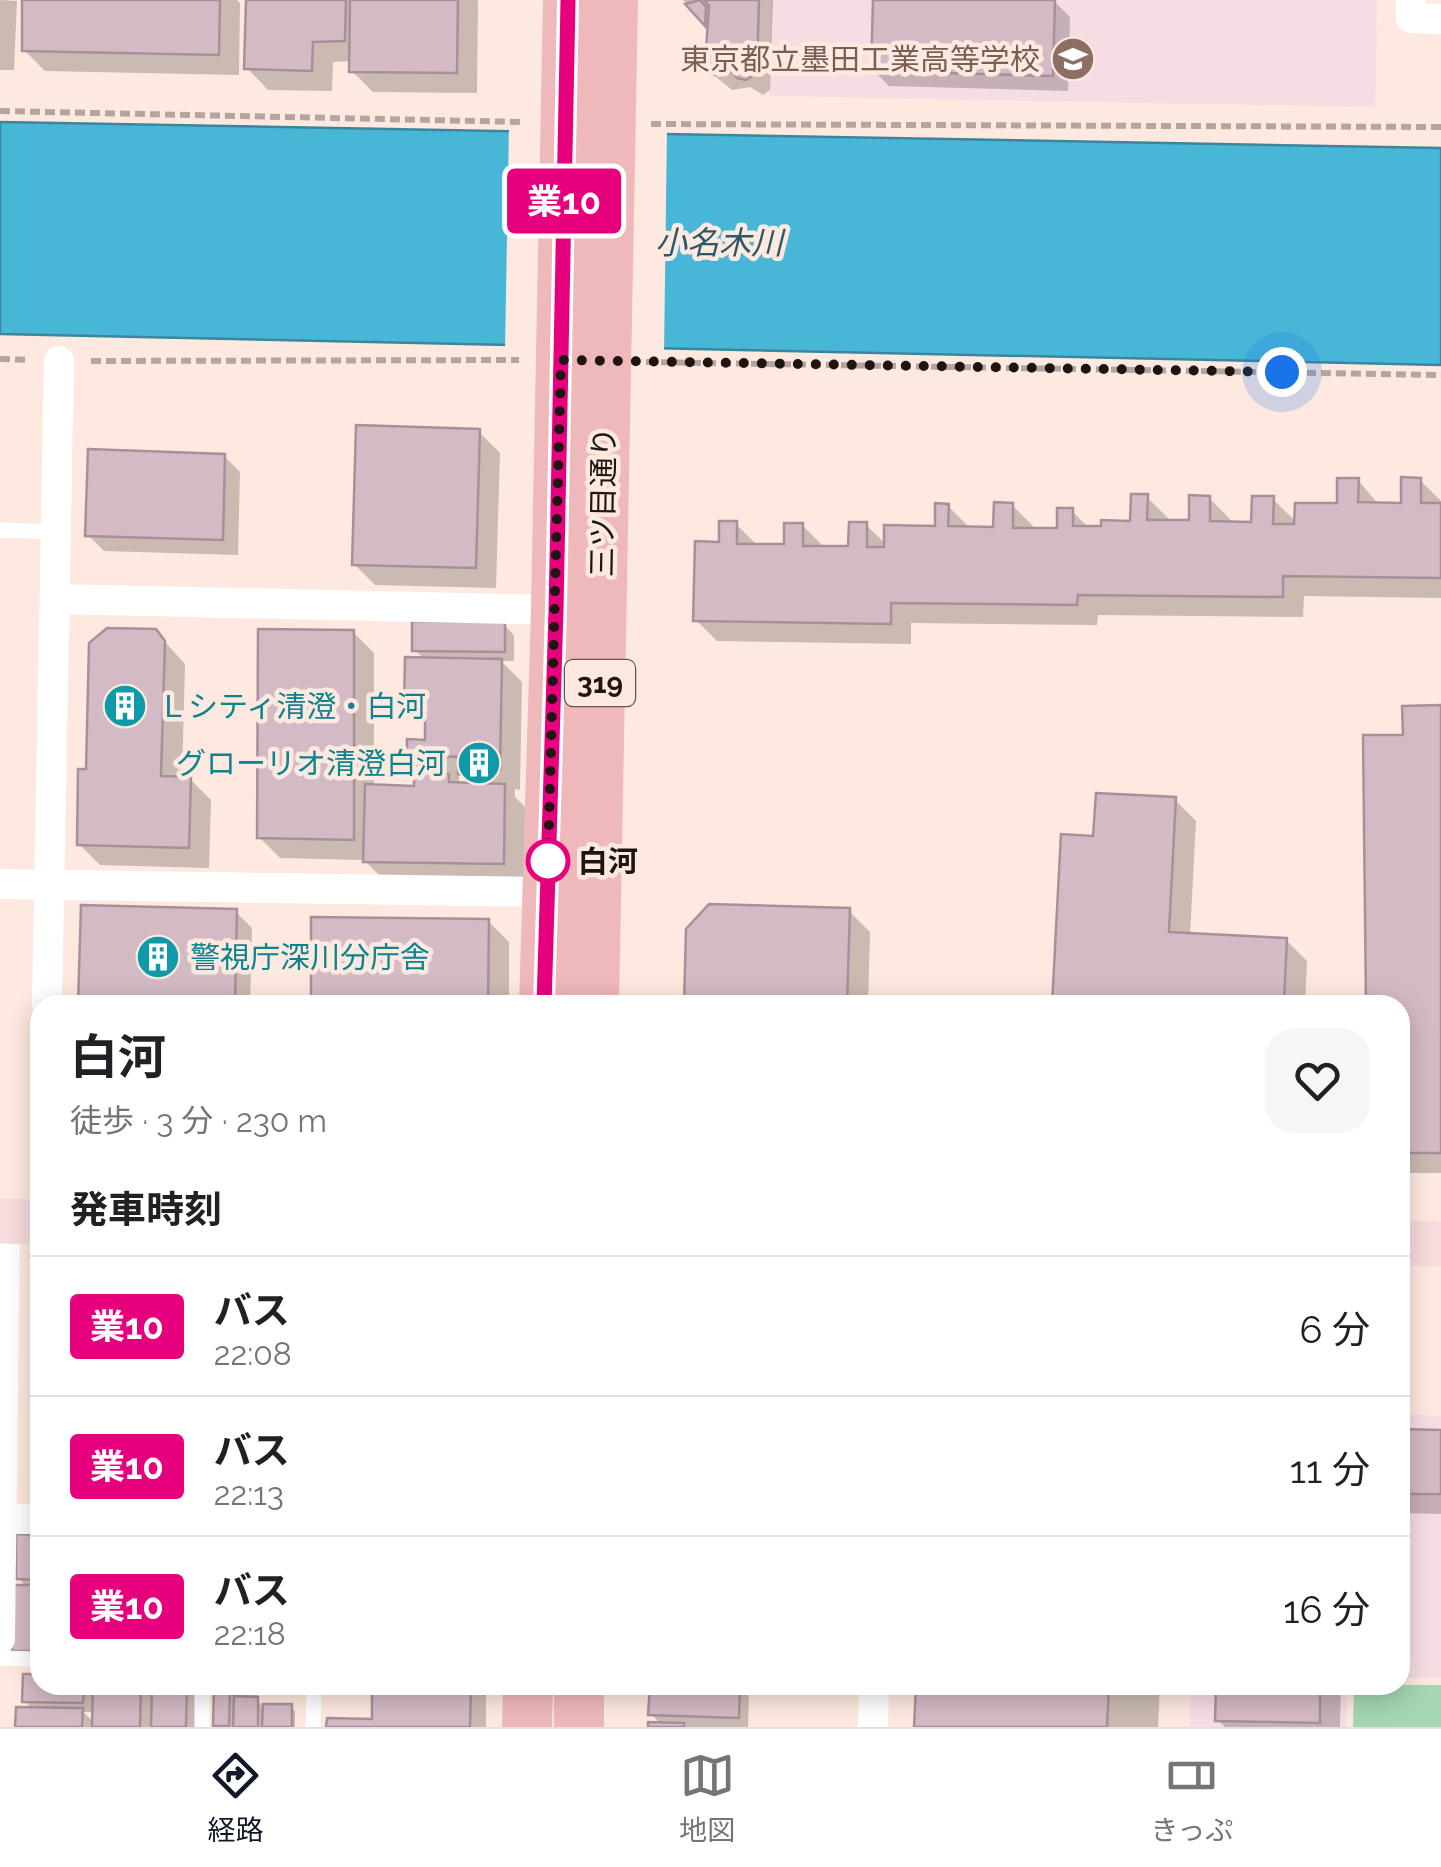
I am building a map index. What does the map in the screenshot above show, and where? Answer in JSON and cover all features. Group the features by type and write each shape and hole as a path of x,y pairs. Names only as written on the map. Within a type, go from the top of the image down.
{"main road":[{"name":"三ツ目通り","path":"568,0 589,61 584,361 594,995"},
{"name":"三ツ目通り","path":"589,61 613,0"},
{"name":"三ツ目通り","path":"544,995 556,610 584,361"},
{"path":"1410,1243 1441,1244"},
{"path":"527,1727 528,1695"},
{"path":"579,1727 580,1695"}],"street":[{"path":"1411,0 1411,18 1441,18"},
{"path":"47,995 60,361"},
{"path":"55,599 556,610"},
{"path":"0,884 548,892"},
{"path":"0,1639 1,1519 15,1221"},
{"path":"1,1519 30,1519"},
{"path":"873,1727 874,1695"}],"lane":[{"path":"0,530 56,532"},
{"path":"0,1658 30,1659"},
{"path":"202,1695 202,1727"},
{"path":"313,1727 314,1695"}],"path":[{"path":"0,112 534,122"},
{"path":"632,124 1441,127"},
{"path":"0,359 584,361 1441,375"}],"shaded area":[{"name":"東京都立墨田工業高等学校","path":"771,0 1377,0 1375,107 769,96"},
{"path":"1410,1414 1441,1416 1441,1678 1410,1678"},
{"path":"1191,1695 1347,1695 1347,1727 1190,1727"}],"green space":[{"path":"1410,1685 1441,1685 1441,1727 1353,1727 1354,1695 1410,1695"}],"water":[{"name":"小名木川","path":"0,122 1441,148 1441,365 0,334"}],"pier":[{"path":"509,125 667,127 664,355 505,351"}],"building":[{"path":"22,0 220,0 219,55 22,51"},
{"path":"246,0 346,0 345,41 313,42 312,71 244,69"},
{"path":"350,0 458,0 457,73 349,72"},
{"path":"700,0 706,7 705,26 685,4"},
{"path":"704,0 759,0 757,68 746,80 732,72 708,73 705,64 709,6"},
{"path":"873,0 1055,0 1053,76 871,71"},
{"path":"356,425 480,429 476,568 352,565"},
{"path":"88,449 225,454 223,540 85,536"},
{"path":"1401,477 1421,478 1421,503 1441,503 1441,578 1283,576 1283,597 1078,595 1077,605 891,603 891,624 693,621 695,541 719,542 719,521 737,521 737,544 784,544 784,523 803,523 803,546 848,546 849,522 867,522 867,547 884,547 884,525 935,526 935,503 949,504 948,526 993,527 994,502 1013,503 1013,528 1057,528 1057,508 1073,508 1073,526 1101,526 1101,520 1130,521 1131,494 1148,494 1147,520 1189,520 1189,495 1210,496 1210,521 1251,522 1252,496 1274,496 1273,524 1294,524 1295,503 1337,503 1337,478 1359,478 1358,502 1401,503"},
{"path":"412,621 505,622 505,652 412,651"},
{"name":"Ｌシティ清澄・白河","path":"107,628 156,629 165,641 161,776 191,777 189,848 77,845 78,769 86,769 89,643"},
{"path":"258,629 354,630 354,840 257,838"},
{"name":"グローリオ清澄白河","path":"405,657 502,659 500,770 495,769 495,775 458,774 459,757 439,756 439,774 449,774 449,782 505,784 504,864 363,862 365,784 414,786 414,775 406,774 407,739 425,740 425,706 404,705"},
{"path":"1441,705 1441,1153 1410,1153 1410,995 1366,995 1363,735 1403,735 1402,706"},
{"path":"1096,793 1176,797 1169,932 1287,938 1284,995 1053,995 1061,834 1093,836"},
{"path":"709,904 850,908 847,995 684,995 686,929"},
{"name":"警視庁深川分庁舎","path":"81,905 237,909 235,995 78,995"},
{"path":"311,917 489,919 488,995 311,995"},
{"path":"1410,1429 1441,1430 1441,1494 1410,1494"},
{"path":"16,1534 30,1535 30,1580 16,1579"},
{"path":"14,1585 30,1585 30,1651 12,1651"},
{"path":"23,1674 30,1674 30,1695 83,1695 83,1703 22,1702"},
{"path":"93,1695 141,1695 140,1727 92,1727"},
{"path":"152,1695 187,1695 186,1727 151,1727"},
{"path":"214,1695 230,1695 229,1726 213,1726"},
{"path":"372,1695 471,1695 470,1727 326,1727 327,1718 372,1719"},
{"path":"649,1695 740,1695 739,1718 648,1715"},
{"path":"916,1695 1109,1695 1107,1727 914,1727"},
{"path":"1216,1695 1320,1695 1320,1723 1215,1721"},
{"path":"234,1696 258,1697 258,1727 233,1727"},
{"path":"263,1704 292,1704 292,1727 262,1727"},
{"path":"16,1707 83,1708 82,1727 15,1727"},
{"path":"648,1722 684,1723 684,1727 648,1727"}],"bus line":[{"name":"業10","path":"544,995 568,0"}],"place":[{"name":"東京都立墨田工業高等学校","path":"1073,59"},
{"name":"Ｌシティ清澄・白河","path":"125,706"},
{"name":"グローリオ清澄白河","path":"479,763"},
{"name":"白河","path":"548,861"},
{"name":"警視庁深川分庁舎","path":"158,957"}],"route":[{"path":"548,861 561,360 1282,372"}]}
